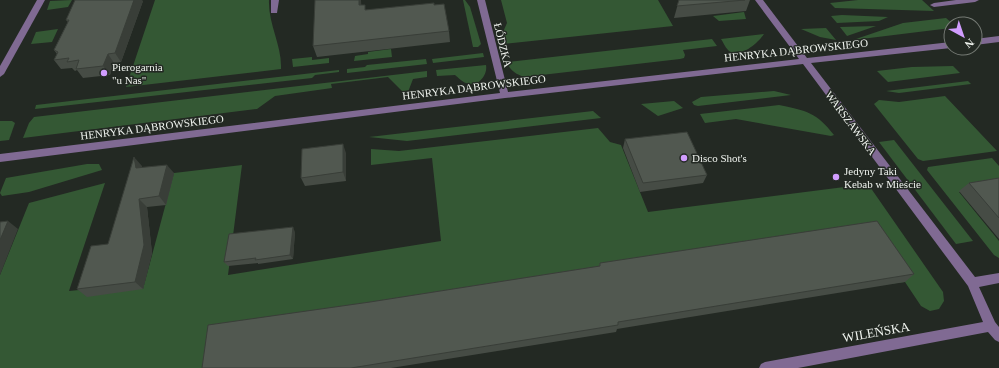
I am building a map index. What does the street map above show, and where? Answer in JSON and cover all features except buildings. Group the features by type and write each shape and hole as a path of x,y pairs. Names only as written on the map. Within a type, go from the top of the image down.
{"street":[{"path":"0,74 41,0"},
{"path":"274,11 275,0"},
{"name":"ŁÓDZKA","path":"481,0 505,95"},
{"name":"WARSZAWSKA","path":"759,0 972,284 995,331"},
{"path":"934,5 975,0"},
{"path":"983,41 999,39"},
{"name":"HENRYKA DĄBROWSKIEGO","path":"0,158 505,95 805,60 943,46"},
{"path":"972,284 999,278"},
{"name":"WILEŃSKA","path":"765,368 995,331"}],"green space":[{"path":"72,0 68,7 47,10 50,1"},
{"path":"155,0 269,0 269,9 281,60 281,69 126,87"},
{"path":"463,0 465,0 470,7 481,44 478,47 473,47"},
{"path":"501,0 658,0 673,26 503,44 500,39 507,23"},
{"path":"858,0 922,0 934,11 835,8 830,3"},
{"path":"744,12 746,19 719,21 713,16"},
{"path":"831,16 888,17 879,21 837,23"},
{"path":"943,18 943,29 853,40 903,23"},
{"path":"876,26 847,36 840,27"},
{"path":"826,28 836,40 820,37 801,29"},
{"path":"58,29 52,42 31,44 36,32"},
{"path":"764,34 753,46 743,52 737,53 732,53 728,50 721,39"},
{"path":"712,39 717,46 683,50 685,55 684,58 680,59 524,77 514,72 507,62"},
{"path":"391,49 392,57 354,61 355,56 368,54 368,52"},
{"path":"483,53 484,57 433,63 432,59"},
{"path":"312,57 312,60 329,58 329,63 293,67 292,59"},
{"path":"426,59 427,64 347,73 347,69 365,67 367,65"},
{"path":"486,65 484,76 481,80 474,84 462,81 455,75 437,76 436,70"},
{"path":"953,66 960,73 888,82 877,71 912,67"},
{"path":"339,70 339,72 315,75 312,78 35,109 36,105"},
{"path":"427,71 427,77 413,79 408,92 404,93 388,77 331,84 332,88 275,96 257,109 23,138 29,123 34,117"},
{"path":"968,81 971,84 899,93 886,91"},
{"path":"774,91 791,95 698,106 694,105 692,102 701,97"},
{"path":"945,96 997,151 923,161 918,159 874,104 879,100 899,102"},
{"path":"674,101 683,108 658,116 641,104"},
{"path":"779,105 804,111 816,117 828,127 834,135 831,136 736,119 705,123 700,114"},
{"path":"593,111 601,118 407,141 369,137"},
{"path":"0,121 12,121 15,123 9,140 0,141"},
{"path":"598,128 610,142 621,145 648,212 868,184 943,292 944,301 939,309 930,311 921,306 905,282 210,368 0,368 0,275 29,203 105,183 69,291 89,289 143,289 174,173 242,165 228,275 441,241 432,158 371,165 371,149 399,151"},
{"path":"894,140 973,241 956,244 879,142"},
{"path":"992,158 999,166 999,185 959,192 999,241 999,258 994,255 927,170 928,167"},
{"path":"87,164 99,164 102,170 29,192 2,196 0,193 6,178"}],"place":[{"name":"Pierogarnia \"u Nas\"","path":"104,73"},
{"name":"Disco Shot's","path":"684,158"},
{"name":"Jedyny Taki Kebab w Mieście","path":"836,177"}]}
